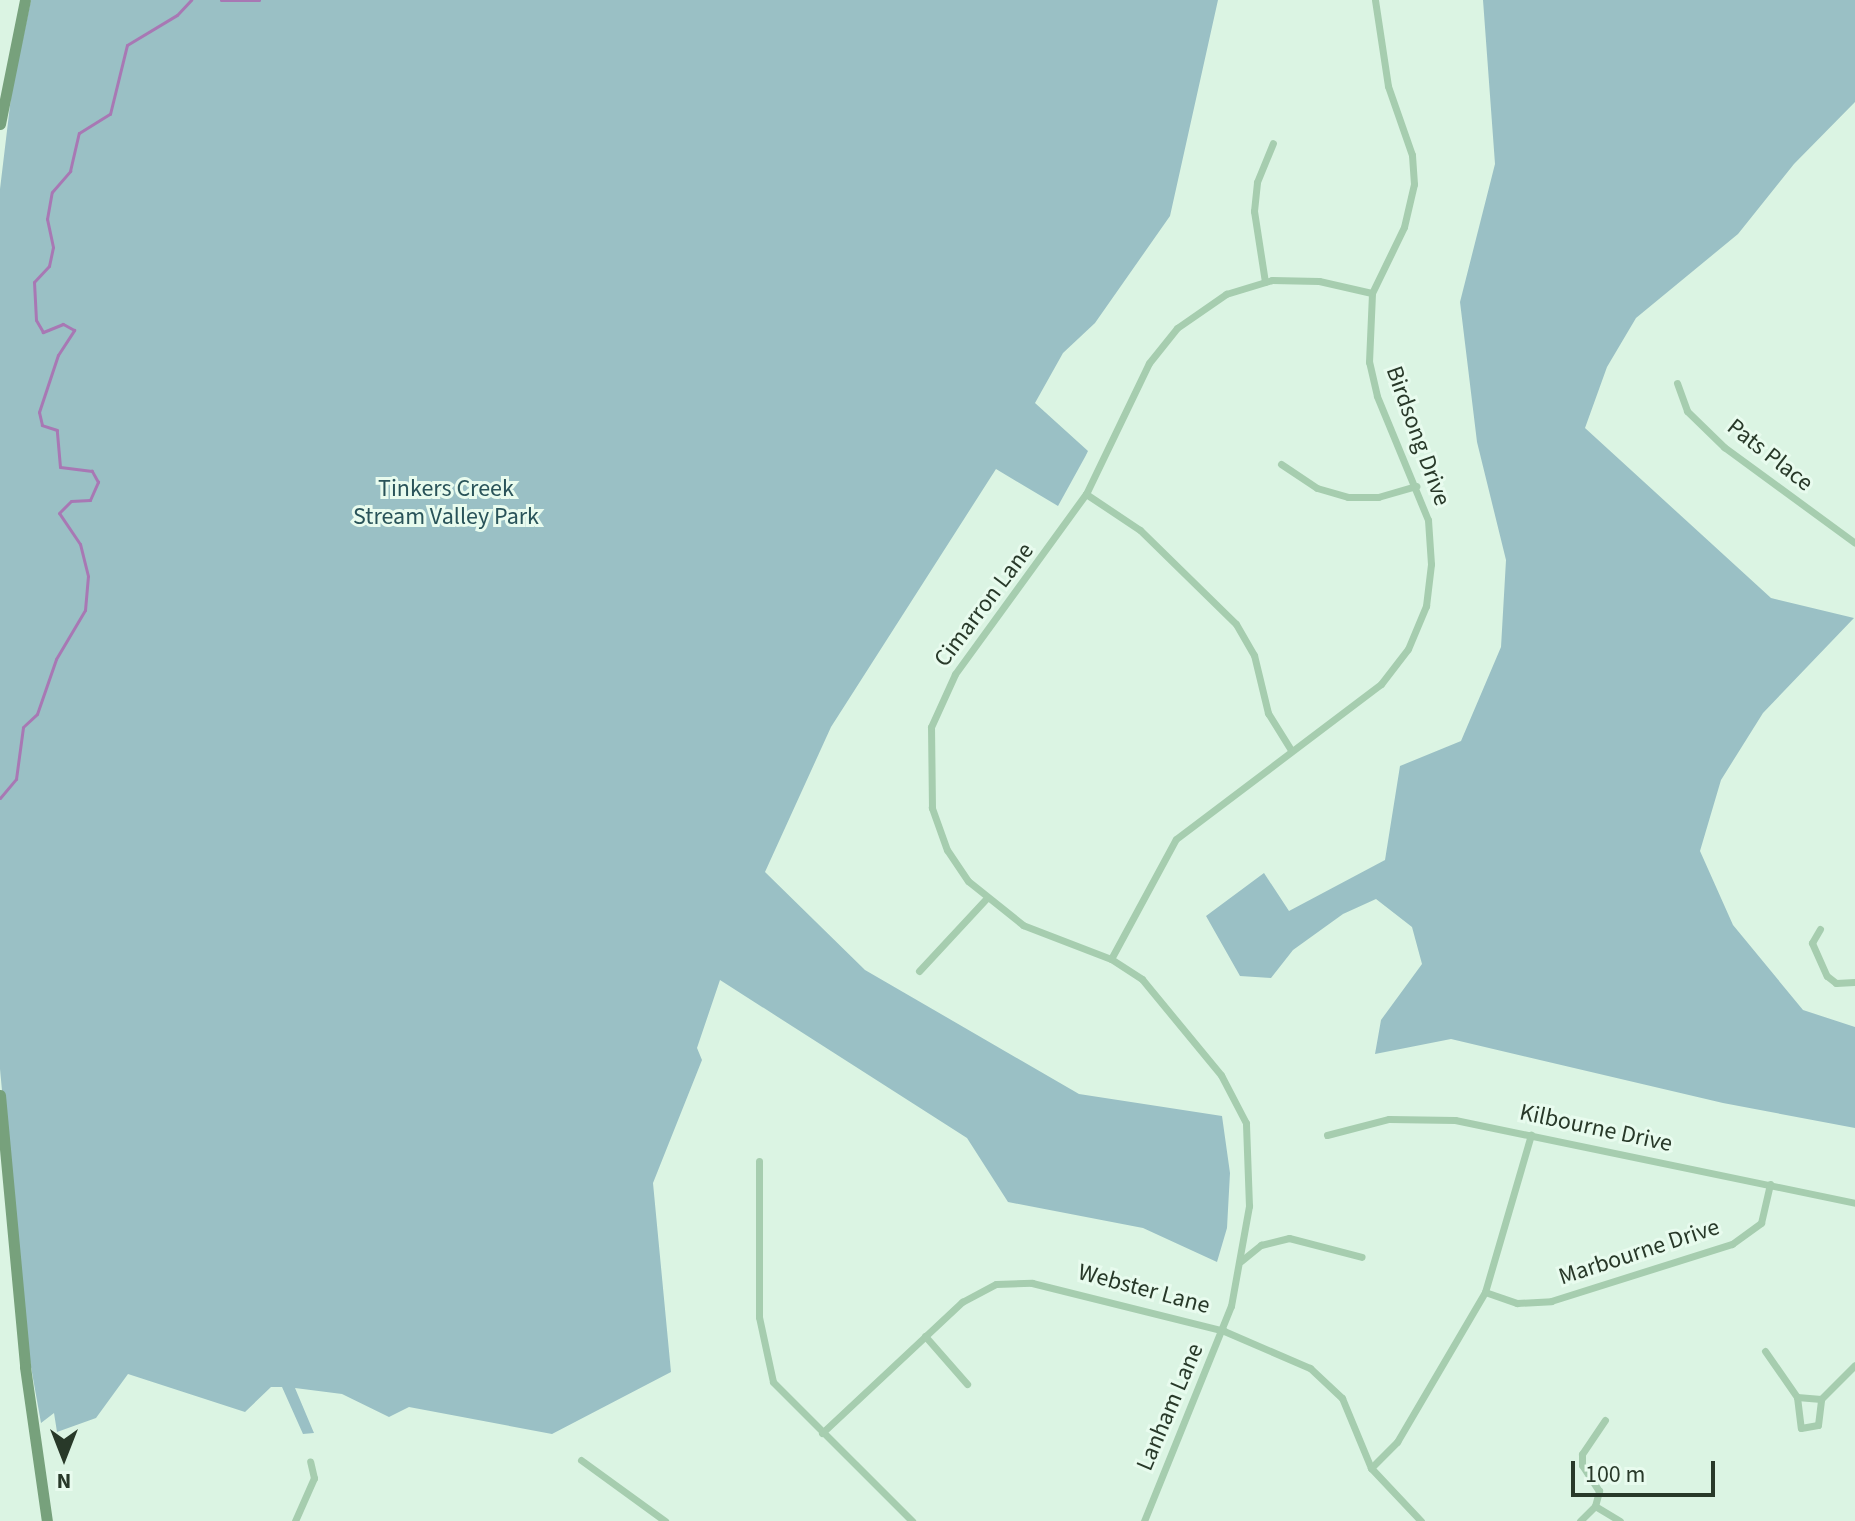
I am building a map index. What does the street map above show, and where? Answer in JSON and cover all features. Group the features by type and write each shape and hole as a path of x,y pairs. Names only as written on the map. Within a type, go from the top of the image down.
{"main road":[{"path":"0,124 25,0"},
{"path":"0,1095 25,1367 47,1521"}],"street":[{"name":"Birdsong Drive","path":"1111,959 1176,839 1381,684 1419,627 1428,596 1431,546 1416,486 1372,377 1372,293 1404,227 1414,184 1412,155 1388,86 1375,0"},
{"path":"1265,282 1254,211 1257,182 1273,143"},
{"name":"Cimarron Lane","path":"1251,1172 1246,1123 1221,1075 1159,996 1111,959 1034,931 985,900 958,868 936,823 929,794 931,727 955,674 1086,494 1154,354 1177,328 1212,301 1265,282 1319,281 1372,293"},
{"name":"Pats Place","path":"1677,383 1687,411 1724,447 1855,543"},
{"path":"1281,464 1317,488 1348,497 1378,497 1416,486"},
{"path":"1086,494 1140,530 1236,624 1254,655 1268,713 1291,750"},
{"path":"919,971 985,900"},
{"path":"1820,929 1812,943 1827,976 1836,983 1855,982"},
{"name":"Kilbourne Drive","path":"1327,1135 1373,1121 1410,1118 1471,1122 1855,1203"},
{"path":"1371,1468 1397,1442 1485,1292 1531,1135"},
{"path":"759,1161 759,1317 773,1382 912,1521"},
{"name":"Lanham Lane","path":"1144,1521 1224,1331 1242,1257 1251,1172"},
{"name":"Marbourne Drive","path":"1485,1292 1517,1303 1551,1301 1732,1244 1761,1223 1770,1184"},
{"path":"1242,1257 1261,1245 1289,1238 1362,1257"},
{"name":"Webster Lane","path":"822,1433 962,1302 996,1284 1058,1287 1224,1331 1294,1359 1329,1382 1342,1398 1371,1468 1421,1521"},
{"path":"925,1336 967,1384"},
{"path":"1765,1351 1797,1397 1796,1417 1804,1430 1818,1425 1821,1399 1855,1365"},
{"path":"1797,1397 1821,1399"},
{"path":"1580,1521 1595,1506 1599,1491 1582,1465 1582,1454 1605,1420"},
{"path":"581,1460 665,1521"},
{"path":"295,1521 314,1478 310,1461"},
{"path":"1595,1506 1620,1521"}],"green space":[{"name":"Tinkers Creek Stream Valley Park","path":"31,0 1218,0 1170,216 1095,323 1063,353 1035,403 1088,451 1085,457 1058,506 996,469 831,727 765,872 865,970 1079,1094 1222,1116 1230,1173 1227,1228 1217,1262 1143,1228 1008,1202 967,1138 720,980 697,1048 702,1060 653,1183 671,1372 552,1434 409,1407 389,1417 342,1394 295,1388 314,1433 303,1434 282,1387 271,1387 245,1412 128,1374 96,1418 57,1432 54,1413 41,1423 24,1328 0,1069 0,189 12,89"},
{"path":"1483,0 1855,0 1855,102 1794,164 1738,234 1636,318 1607,367 1585,428 1771,598 1854,618 1763,713 1721,780 1700,851 1733,925 1803,1010 1855,1027 1855,1128 1723,1103 1451,1039 1375,1054 1381,1020 1422,964 1412,927 1376,899 1343,914 1293,950 1271,978 1240,976 1206,916 1264,873 1289,911 1385,860 1400,766 1461,741 1501,647 1506,560 1477,442 1460,302 1495,164"}],"waterway":[{"path":"0,798 16,779 23,727 37,714 56,659 85,610 88,576 80,544 59,513 71,501 90,500 98,482 92,471 60,467 57,430 42,425 39,412 58,355 74,330 63,324 43,332 36,320 34,282 49,266 53,247 47,219 52,192 70,171 79,133 110,114 127,45 177,15 191,0"},
{"path":"221,0 259,0"}]}
